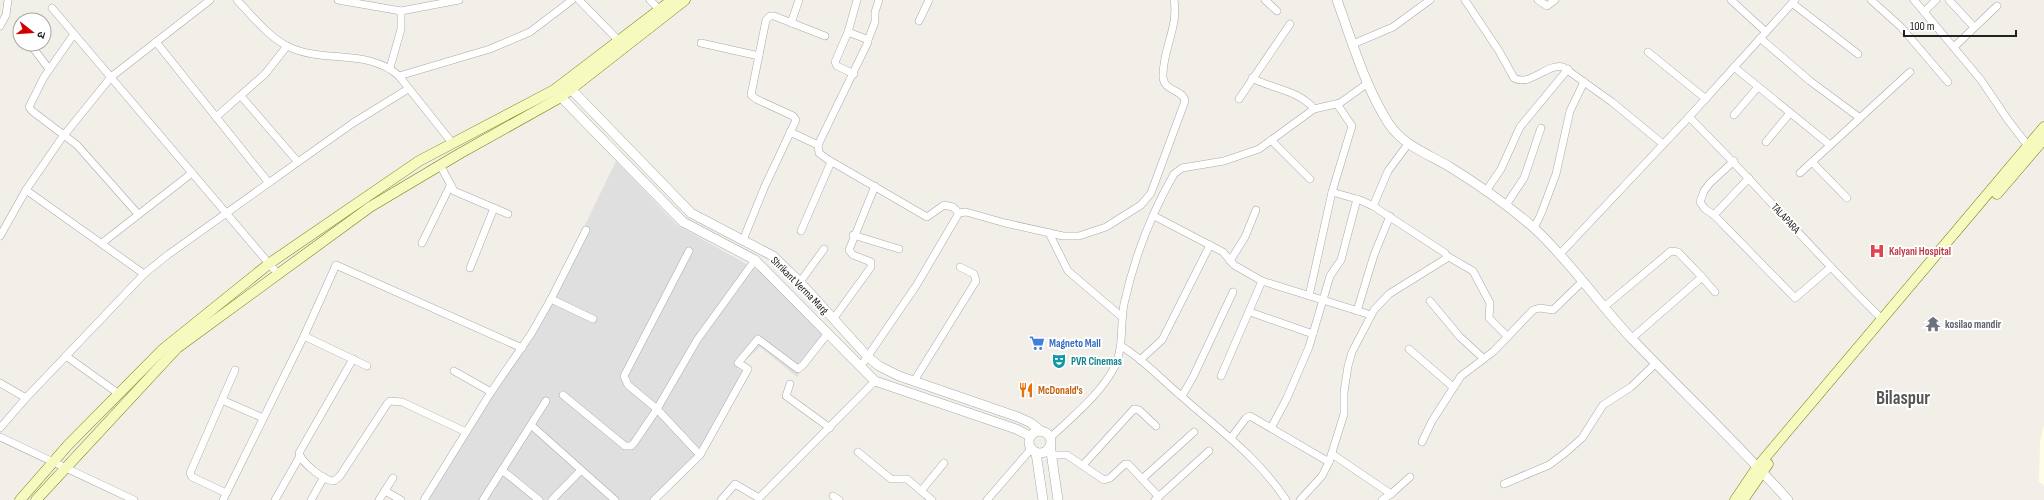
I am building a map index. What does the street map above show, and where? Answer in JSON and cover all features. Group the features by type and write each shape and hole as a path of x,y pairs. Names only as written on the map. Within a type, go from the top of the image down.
{"main road":[{"path":"568,86 619,41 672,0"},
{"path":"36,500 177,348 277,273 370,207 558,94 685,0"},
{"path":"20,500 53,462 162,350 270,264 419,161 558,94"},
{"path":"1735,500 1882,319 2044,127"},
{"path":"1743,500 1760,469 2044,139"}],"street":[{"path":"0,26 6,15 8,0"},
{"path":"0,236 26,190 65,134 112,77 210,0"},
{"path":"237,0 259,24 287,46 303,51 378,62 390,68 399,76 453,144"},
{"path":"338,0 401,10 459,0"},
{"path":"399,76 490,48 530,32 572,0"},
{"path":"579,0 619,41"},
{"path":"650,0 659,10"},
{"path":"791,23 799,0"},
{"path":"854,74 835,64 848,32 857,0"},
{"path":"879,0 875,12 875,22 868,40 854,74 818,145 819,153 927,217 944,205 953,207 959,213"},
{"path":"918,21 929,0"},
{"path":"959,213 969,212 1005,224 1049,233 1079,236 1106,227 1141,205 1151,193 1185,101 1182,95 1167,87 1163,77 1174,23 1174,0"},
{"path":"1265,0 1277,12"},
{"path":"1337,0 1368,83 1389,124 1408,144 1451,167 1506,205 1534,228 1560,254 1632,338 1760,469 1788,500"},
{"path":"1353,44 1393,27 1430,0"},
{"path":"1465,0 1514,78 1519,80 1535,76 1556,66 1568,69 1612,102 1663,144"},
{"path":"1538,0 1547,6 1555,0"},
{"path":"1731,0 1766,32"},
{"path":"1871,0 1901,27 1948,82"},
{"path":"1914,0 1954,47 2028,146"},
{"path":"1924,12 1936,0"},
{"path":"1949,0 1974,27"},
{"path":"1560,254 1706,99 1794,2 1858,54"},
{"path":"1954,47 1997,6"},
{"path":"52,8 277,273"},
{"path":"390,68 401,30 401,10"},
{"path":"743,240 796,120 795,117 752,97 751,95 767,17 774,16 825,36"},
{"path":"1238,99 1290,24"},
{"path":"848,32 868,40"},
{"path":"74,34 49,69 29,107 32,111 65,134 90,157 138,214"},
{"path":"1760,38 1810,81 1860,118"},
{"path":"156,42 269,183"},
{"path":"701,43 759,56"},
{"path":"216,117 265,74 287,46"},
{"path":"36,52 49,69"},
{"path":"1648,52 1706,99"},
{"path":"1734,67 1830,145"},
{"path":"1486,191 1501,169 1520,128 1568,69"},
{"path":"1800,173 1910,72"},
{"path":"1252,78 1272,88 1300,96 1314,108"},
{"path":"1534,228 1555,179 1570,112 1584,82"},
{"path":"1033,451 1043,453 1051,446 1105,382 1114,368 1121,346 1122,317 1134,266 1167,186 1177,170 1187,166 1224,162 1243,156 1272,140 1314,108 1337,104 1368,83"},
{"name":"Shrikant Verma Marg","path":"568,86 691,213 773,256 834,318 868,357 888,372 1018,417 1031,423 1042,432"},
{"path":"1734,115 1758,87"},
{"path":"0,428 26,398 144,274 169,254 353,123 408,89"},
{"name":"Shrikant Verma Marg","path":"558,94 682,222 755,260 875,381 1016,429 1030,436"},
{"path":"241,96 298,162"},
{"path":"1309,296 1332,192 1352,126 1337,104"},
{"path":"1766,142 1790,113"},
{"name":"TALAPARA","path":"1689,117 1734,161 1831,267 1882,319"},
{"path":"1506,205 1524,178 1541,128"},
{"path":"790,132 818,145"},
{"path":"1272,140 1310,179"},
{"path":"1373,206 1388,171 1408,144"},
{"path":"1734,161 1710,183 1701,197 1700,202 1702,206 1714,215 1795,298 1831,267"},
{"path":"801,231 832,162"},
{"path":"1812,162 1847,198"},
{"path":"440,165 450,186 464,196 508,214"},
{"path":"102,243 192,174"},
{"path":"1714,215 1749,178"},
{"path":"422,243 450,186"},
{"path":"834,318 872,264 868,260 850,253 849,247 875,186"},
{"path":"26,190 144,274"},
{"path":"1332,192 1357,199 1373,206 1390,216 1447,256 1473,271 1490,303 1489,318 1508,338"},
{"path":"1271,428 1299,373 1313,334 1330,276 1341,260 1357,199"},
{"path":"470,268 494,208"},
{"path":"1230,261 1245,237 1256,210"},
{"path":"861,366 916,286 959,213"},
{"path":"1154,216 1223,252 1230,261 1262,281 1371,315"},
{"path":"1357,311 1374,255 1390,216"},
{"path":"424,500 491,392 522,348 551,299 586,230"},
{"path":"1049,233 1068,271 1122,317"},
{"path":"854,235 899,249"},
{"path":"1140,360 1162,340 1210,245"},
{"path":"800,282 824,249"},
{"path":"689,251 624,376 628,385 657,409 700,455"},
{"path":"1604,307 1671,251 1678,252 1715,292"},
{"path":"1300,500 1322,476 1329,462 1344,414 1344,392 1352,352 1371,315 1381,301 1390,294 1442,263 1446,260 1447,256"},
{"path":"563,395 592,417 621,443 628,447 634,443 657,409 697,340 755,260"},
{"path":"235,370 190,473 192,477 224,497 304,336 336,264 522,348"},
{"path":"914,381 976,281 974,274 960,267"},
{"path":"1632,338 1702,277"},
{"path":"1221,376 1250,312 1262,281"},
{"path":"1422,442 1453,387 1461,376 1484,359 1508,338 1533,310 1540,308 1552,310 1583,281"},
{"path":"1182,396 1193,377 1234,292"},
{"path":"551,299 593,319"},
{"path":"1430,301 1460,337 1484,359"},
{"path":"1250,312 1313,334"},
{"path":"654,500 700,455 748,369 738,363 758,339 798,369 803,365 828,333"},
{"path":"304,336 368,366"},
{"path":"1121,346 1140,360 1231,438 1269,476 1286,500"},
{"path":"1409,349 1453,387"},
{"path":"66,356 119,394"},
{"path":"275,500 300,456 303,444 353,359"},
{"path":"1504,484 1549,465 1565,453 1582,438 1603,405 1631,387 1656,363"},
{"path":"454,371 491,392"},
{"path":"721,500 735,484 760,499 875,381"},
{"path":"0,383 26,398"},
{"path":"790,384 786,396 830,428"},
{"path":"222,400 263,418"},
{"path":"300,456 306,464 324,477 334,480 340,476 390,401 402,402 466,432"},
{"path":"483,500 546,402"},
{"path":"1083,465 1134,409 1139,410 1156,426"},
{"path":"1231,438 1248,416 1329,462"},
{"path":"531,425 615,500"},
{"path":"1043,500 1033,451 1029,442 1030,436 1035,432 1042,432 1051,446 1058,500"},
{"path":"1142,479 1194,432"},
{"path":"0,437 134,500"},
{"path":"1051,446 1083,465 1100,478 1107,480 1125,464 1128,464 1157,498 1209,451"},
{"path":"987,500 1033,451"},
{"path":"858,452 891,479 907,479 932,500"},
{"path":"1332,454 1391,494"},
{"path":"921,491 944,463"},
{"path":"502,470 539,500"},
{"path":"552,500 581,470"},
{"path":"311,500 324,477"},
{"path":"1382,500 1410,477"},
{"path":"380,500 393,478"},
{"path":"385,491 401,500"}],"shaded area":[{"path":"616,161 677,225 768,276 825,333 797,377 760,347 737,368 749,376 701,450 657,500 426,500 555,287"},
{"path":"2044,425 2044,485 2039,482 2040,441"}],"place":[{"name":"Kalyani Hospital","path":"1877,251"},
{"name":"kosilao mandir","path":"1933,324"},
{"name":"Magneto Mall","path":"1037,343"},
{"name":"PVR Cinemas","path":"1059,361"},
{"name":"McDonald's","path":"1026,390"}],"district":[{"name":"Bilaspur","path":"1903,397"}]}
